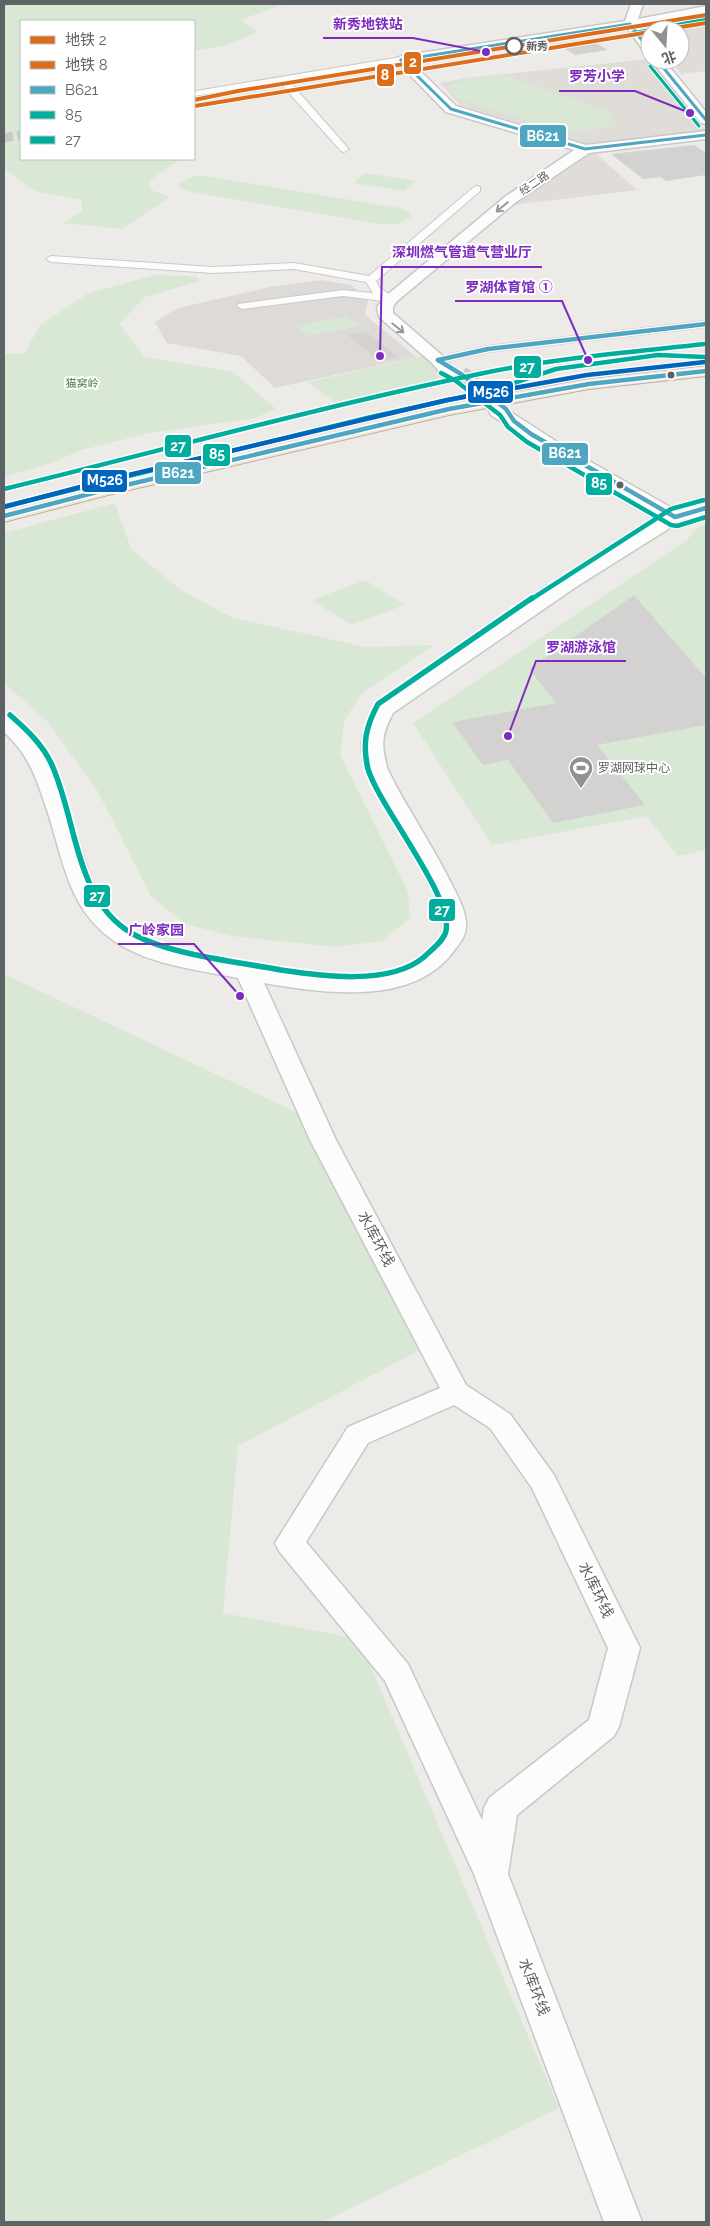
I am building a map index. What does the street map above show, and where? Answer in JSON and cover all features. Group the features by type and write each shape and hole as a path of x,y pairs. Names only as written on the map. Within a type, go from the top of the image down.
{"highway":[{"path":"4,498 369,408 488,382 592,366 706,353"},
{"path":"4,516 105,490 450,409 589,384 706,371"}],"street":[{"path":"630,24 639,4 658,12 706,9"},
{"path":"196,94 630,24 706,9"},
{"path":"630,24 640,38"},
{"path":"401,60 451,109 585,149 706,135"},
{"path":"665,70 706,120"},
{"path":"282,79 344,149"},
{"name":"经二路","path":"391,299 511,199 585,149"},
{"path":"370,280 477,189"},
{"path":"51,259 213,270 294,266 370,280"},
{"path":"370,280 374,289 391,299"},
{"path":"242,306 344,293 391,299"},
{"path":"391,299 385,307 385,314 392,322 457,375"},
{"path":"438,360 488,349 706,324"},
{"path":"506,414 562,453 675,517"},
{"path":"4,722 22,736 34,750 44,768 84,891 93,910 109,927 127,941 155,953 184,961 312,983 350,986 381,983 418,972 441,956 455,934 453,915 445,892 380,775 372,752 374,728 385,709 570,583 675,517 706,508"},
{"name":"水库环线","path":"247,972 323,1140 456,1392 500,1421 544,1483 624,1648 603,1727 500,1808 491,1874 623,2222"},
{"path":"456,1392 358,1435 290,1543 397,1672 491,1874"}],"shaded area":[{"path":"706,14 706,71 681,74 678,70 690,70 690,20 672,20"},
{"path":"640,60 640,70 658,70 706,131 587,144 460,105 440,83 466,78"},
{"path":"593,151 637,190 513,205"},
{"path":"322,280 351,285 368,300 365,315 416,357 275,388 241,356 167,343 155,322 178,308 270,287"}],"green space":[{"path":"4,4 285,4 240,20 258,32 227,45 195,51 195,20 20,20 20,160 180,160 149,181 151,190 170,197 122,229 63,223 82,211 82,200 34,191 4,168"},
{"path":"496,75 507,76 615,114 604,128 566,132 455,98 447,87 466,79"},
{"path":"365,173 416,181 404,191 353,183"},
{"path":"194,176 205,176 400,208 410,212 411,217 398,224 380,224 186,191 179,186 179,183"},
{"name":"猫窝岭","path":"154,275 196,276 200,281 145,297 119,324 145,357 233,372 276,409 255,418 150,433 82,450 51,463 4,477 4,354 24,354 40,325 87,294"},
{"path":"347,316 359,326 307,336 295,326"},
{"path":"422,356 449,376 334,402 308,382"},
{"path":"115,503 131,549 181,590 233,618 366,647 434,645 362,693 344,721 340,755 408,892 410,918 382,941 336,947 231,936 185,924 151,896 97,790 46,720 4,683 4,533"},
{"path":"706,524 706,850 678,856 647,816 492,845 413,723 687,540 696,529"},
{"path":"365,580 405,605 351,625 312,600"},
{"path":"4,974 302,1115 422,1349 238,1446 223,1613 359,1639 559,2108 322,2222 4,2222"}],"building":[{"path":"589,39 608,50 575,55 557,44"},
{"path":"694,145 706,153 706,175 666,181 661,177 643,179 611,154"},
{"path":"366,332 398,357 379,361 348,335"},
{"path":"634,595 706,678 706,725 597,745 645,805 553,823 508,760 483,765 452,722 556,703 529,669"}],"tunnel":[{"path":"4,138 20,135"},
{"path":"461,374 506,409"}],"metro line":[{"name":"2","path":"195,100 238,91 706,15"},
{"name":"8","path":"690,26 706,23"},
{"name":"8","path":"195,106 640,34"}],"transit line":[{"name":"85","path":"632,33 706,19"},
{"name":"B621","path":"401,60 630,24 640,38"},
{"name":"B621","path":"401,60 451,109 585,149 706,135"},
{"name":"85","path":"653,70 699,126"},
{"name":"B621","path":"665,70 706,120"},
{"name":"B621","path":"438,360 488,349 706,324"},
{"name":"27","path":"4,489 367,400 486,373 591,357 705,344"},
{"name":"85","path":"6,506 371,417 490,391 556,369 658,355 706,357"},
{"name":"B621","path":"438,360 461,374 506,409 514,421 531,434 675,517 706,508"},
{"name":"M526","path":"4,507 103,481 447,400 587,375 705,362"},
{"name":"B621","path":"4,516 105,490 449,409 589,384 706,371"},
{"name":"85","path":"441,373 456,381 500,415 508,427 527,442 671,525 677,526 706,517"},
{"name":"27","path":"10,715 34,738 52,765 60,784 87,873 96,894 107,912 121,926 147,941 161,946 282,970 340,976 368,976 395,971 418,962 435,947 446,931 445,918 428,877 369,772 364,745 365,737 369,722 378,704 564,576 671,509 704,500"}],"place":[{"name":"新秀","path":"514,46"},
{"name":"新秀地铁站","path":"486,52"},
{"name":"罗芳小学","path":"690,113"},
{"name":"深圳燃气管道气营业厅","path":"380,356"},
{"name":"罗湖体育馆 ①","path":"588,360"},
{"name":"罗湖游泳馆","path":"508,736"},
{"name":"罗湖网球中心","path":"581,789"},
{"name":"广岭家园","path":"240,996"}]}
